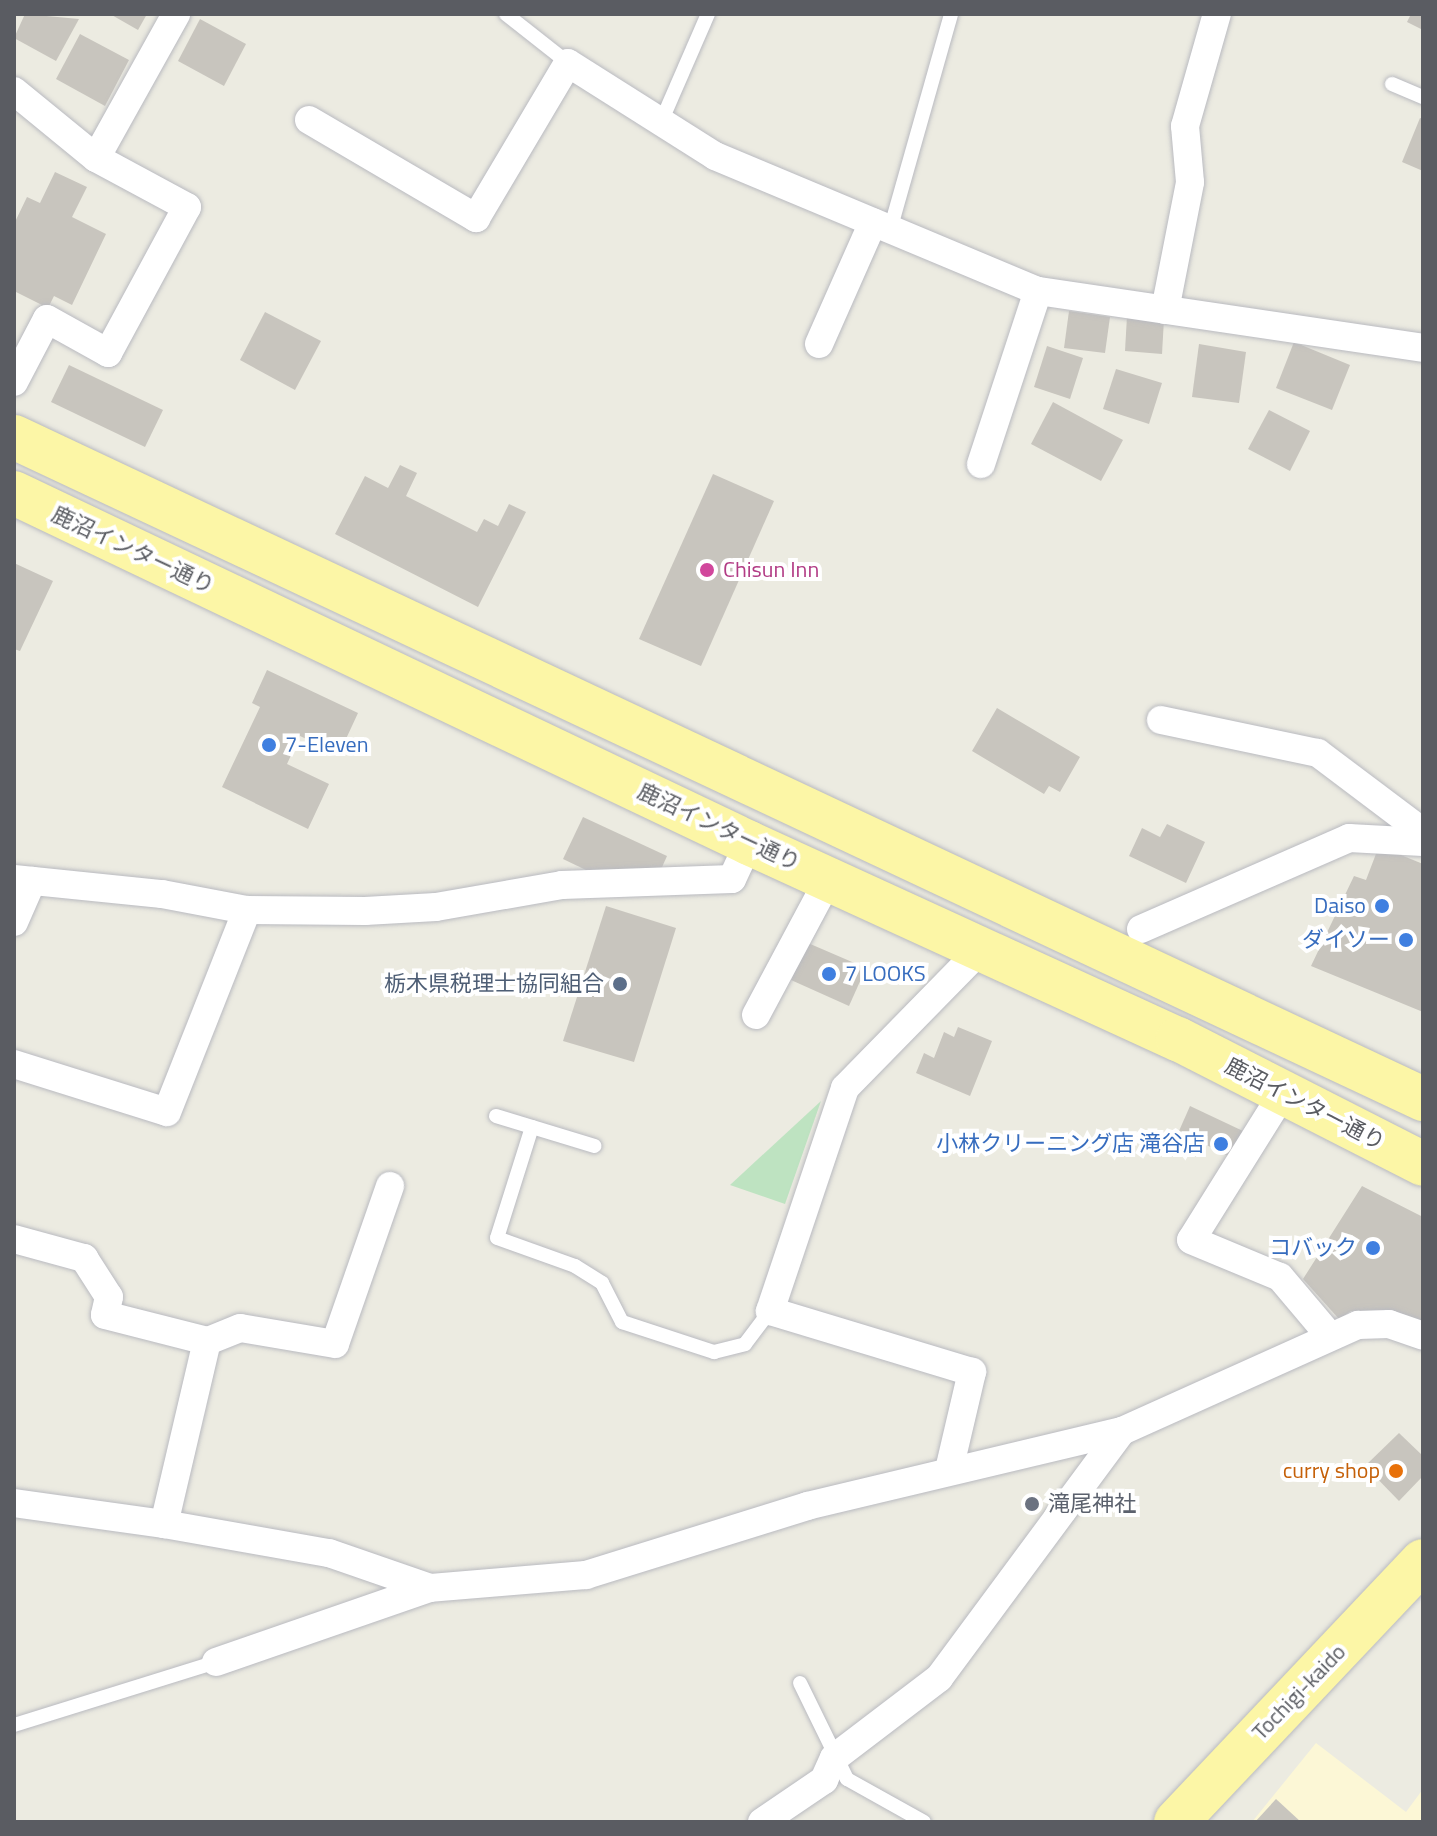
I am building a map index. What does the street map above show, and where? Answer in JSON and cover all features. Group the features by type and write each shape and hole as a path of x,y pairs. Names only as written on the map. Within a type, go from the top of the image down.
{"main road":[{"path":"14,437 1423,1099"},
{"name":"鹿沼インター通り","path":"14,493 749,843 981,949 1283,1093 1423,1164"},
{"name":"Tochigi-kaido","path":"1176,1822 1423,1561"}],"street":[{"path":"96,158 176,14"},
{"path":"1165,310 1190,182 1185,126 1217,14"},
{"path":"309,120 476,218 568,63 715,156 1038,291 1423,347"},
{"path":"14,91 96,158 187,207 108,353 47,319 14,382"},
{"path":"819,344 881,226"},
{"path":"981,464 1038,291"},
{"path":"1161,720 1318,753 1423,832"},
{"path":"1141,929 1349,838 1423,842"},
{"path":"14,922 23,880 162,894 247,910 436,907 562,885 732,879 749,843"},
{"path":"756,1015 829,878"},
{"path":"14,1064 167,1112 247,910"},
{"path":"949,1470 972,1372 770,1311 845,1088 981,949"},
{"path":"1283,1093 1191,1240 1280,1277 1329,1335"},
{"path":"14,1239 84,1258 109,1297 105,1315 207,1341 240,1328 335,1344 390,1186"},
{"path":"216,1662 430,1588 586,1575 807,1506 1122,1431 1329,1335 1358,1325 1389,1324 1423,1336"},
{"path":"164,1524 207,1341"},
{"path":"762,1822 824,1780 834,1758 939,1678 1122,1431"},
{"path":"14,1503 164,1524 329,1553 430,1588"}],"lane":[{"path":"506,14 568,63"},
{"path":"661,122 708,14"},
{"path":"881,226 951,14"},
{"path":"1392,84 1423,97"},
{"path":"496,1116 595,1146"},
{"path":"532,1127 497,1238 575,1266 602,1283 622,1322 714,1352 745,1344 770,1311"},
{"path":"14,1725 216,1662"},
{"path":"800,1683 834,1758 847,1779 924,1822"}],"shaded area":[{"path":"1316,1743 1406,1812 1423,1789 1423,1822 1252,1822"}],"green space":[{"path":"821,1101 785,1204 730,1185"}],"building":[{"path":"25,14 79,19 56,61 14,38"},
{"path":"110,14 147,14 138,30"},
{"path":"1411,14 1423,14 1423,30 1407,22"},
{"path":"200,19 246,44 224,86 178,61"},
{"path":"80,34 129,60 105,106 56,79"},
{"path":"1420,118 1423,119 1423,171 1402,162"},
{"path":"55,172 87,187 72,217 106,234 72,305 54,296 48,308 14,291 14,224 27,197 40,203"},
{"path":"1069,311 1110,317 1105,353 1064,348"},
{"path":"265,312 321,341 295,390 240,360"},
{"path":"1127,316 1164,319 1162,354 1125,351"},
{"path":"1294,342 1350,365 1332,410 1276,388"},
{"path":"1199,344 1246,352 1239,403 1192,397"},
{"path":"1047,346 1083,358 1070,399 1034,387"},
{"path":"69,365 163,410 145,447 51,402"},
{"path":"1116,369 1162,383 1149,424 1103,409"},
{"path":"1053,402 1123,440 1101,481 1031,444"},
{"path":"1269,410 1310,431 1290,471 1248,449"},
{"path":"400,465 417,473 406,496 477,532 484,519 498,526 509,504 526,512 478,607 335,534 365,476 388,488"},
{"name":"Chisun Inn","path":"713,474 774,501 701,666 639,639"},
{"path":"14,563 53,581 20,651 14,649"},
{"name":"7-Eleven","path":"267,670 358,713 339,754 300,736 287,764 329,784 308,829 222,787 260,707 252,703"},
{"path":"997,708 1080,757 1060,792 1049,786 1044,794 972,751"},
{"path":"583,817 667,856 659,874 588,871 563,859"},
{"path":"1167,824 1205,842 1186,883 1129,856 1142,828 1160,837"},
{"name":"Daiso","path":"1379,846 1423,864 1423,1012 1311,966 1354,876 1366,880"},
{"name":"栃木県税理士協同組合","path":"606,906 676,928 634,1062 563,1041"},
{"name":"7 LOOKS","path":"808,943 866,968 849,1006 791,980"},
{"path":"958,1027 992,1041 970,1096 916,1073 924,1053 934,1058 944,1032 954,1037"},
{"name":"小林クリーニング店 滝谷店","path":"1190,1106 1243,1131 1232,1158 1179,1131"},
{"name":"コバック","path":"1362,1186 1423,1217 1423,1323 1390,1310 1351,1311 1339,1319 1303,1279"},
{"name":"curry shop","path":"1399,1433 1423,1456 1423,1476 1399,1501 1365,1466"},
{"path":"1276,1799 1301,1822 1255,1822"}],"place":[{"name":"Chisun Inn","path":"707,570"},
{"name":"7-Eleven","path":"269,745"},
{"name":"Daiso","path":"1382,906"},
{"name":"ダイソー","path":"1406,940"},
{"name":"7 LOOKS","path":"829,974"},
{"name":"栃木県税理士協同組合","path":"620,984"},
{"name":"小林クリーニング店 滝谷店","path":"1221,1144"},
{"name":"コバック","path":"1373,1248"},
{"name":"curry shop","path":"1396,1471"},
{"name":"滝尾神社","path":"1032,1504"}]}
